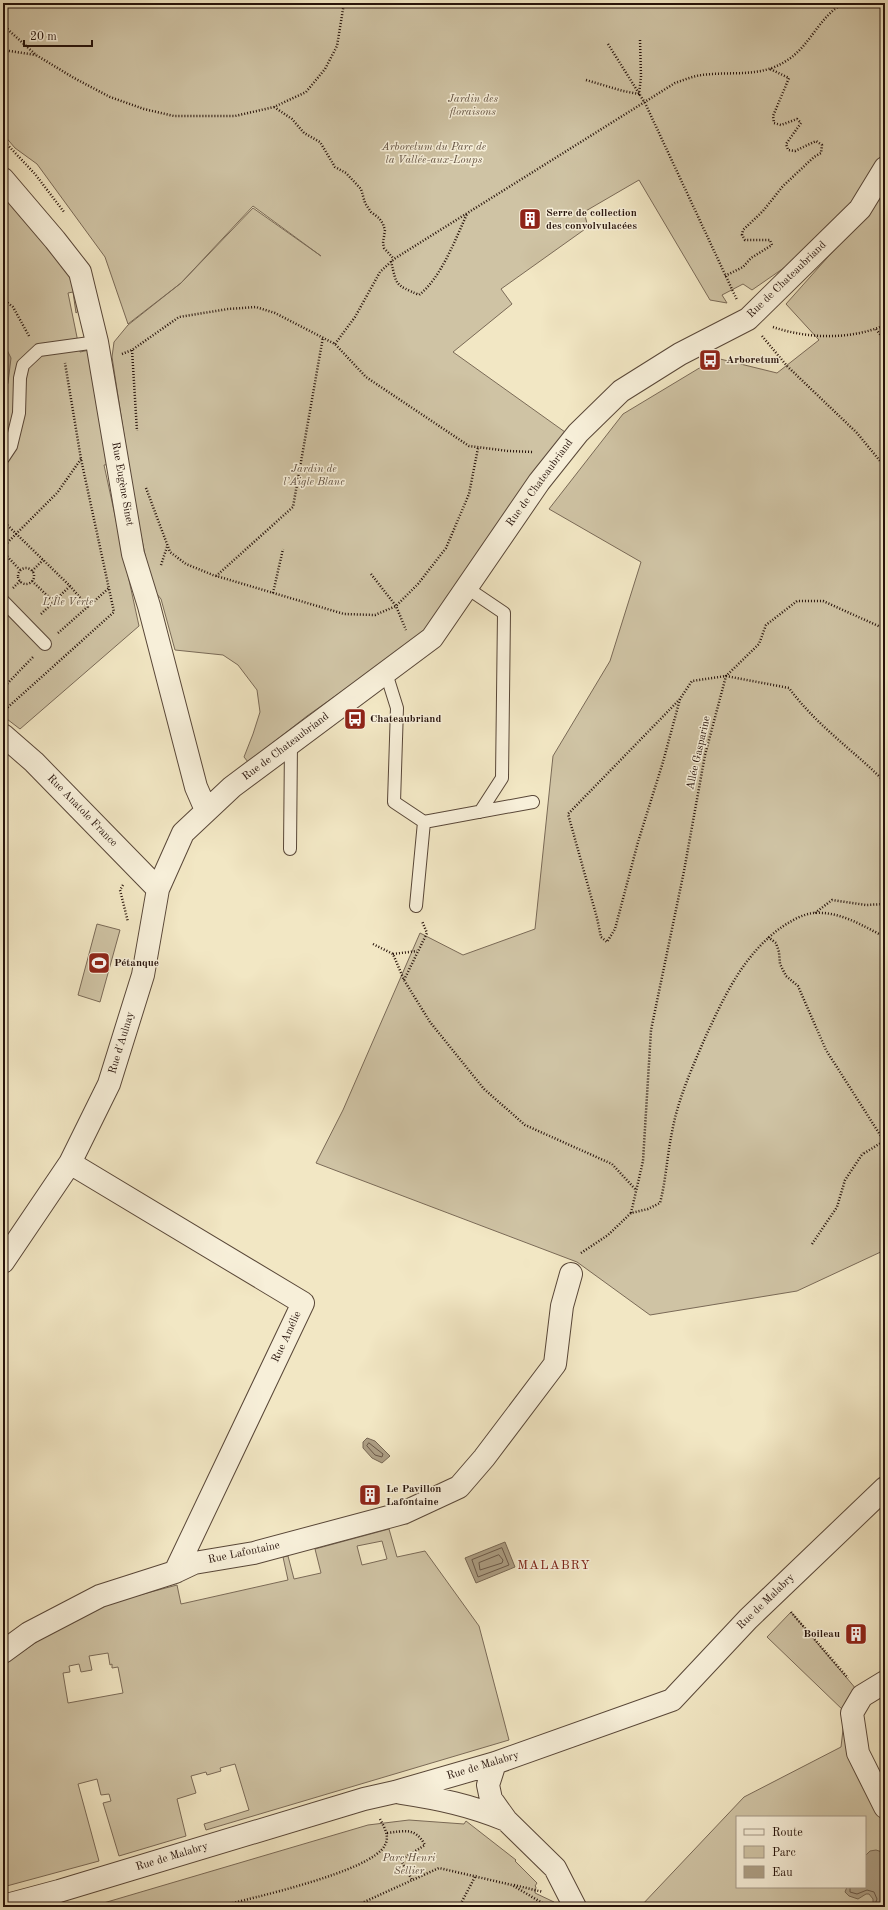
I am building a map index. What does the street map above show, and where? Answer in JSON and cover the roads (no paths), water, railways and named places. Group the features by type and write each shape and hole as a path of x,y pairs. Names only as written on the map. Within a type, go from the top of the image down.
{"street":[{"name":"Rue de Chateaubriand","path":"206,810 232,787 432,638 553,462 593,417 621,391 680,354 748,319 860,209 885,168"},
{"name":"Rue Eugène Sinet","path":"3,179 80,272 98,346 133,554 149,606 196,787 206,810"},
{"name":"Rue Anatole France","path":"3,735 34,762 158,889"},
{"name":"Rue d'Aulnay","path":"3,1262 70,1163 109,1084 143,975 158,889 184,833 206,810"},
{"name":"Rue Amélie","path":"70,1163 303,1303 175,1572"},
{"name":"Rue Lafontaine","path":"3,1652 29,1633 100,1596 175,1572 194,1563 254,1552 403,1513 459,1486 484,1458 556,1364 562,1306 571,1274"},
{"name":"Rue de Malabry","path":"3,1906 59,1891 364,1799 395,1792 495,1763 672,1700 748,1618 885,1488"},
{"path":"885,1682 862,1696 852,1713 858,1753 885,1807"},
{"path":"495,1763 491,1773 489,1793 491,1799 506,1820 555,1868 576,1907"},
{"path":"395,1792 447,1800 480,1809 506,1820"}],"lane":[{"path":"3,458 11,446 19,413 20,378 24,365 39,350 62,347 98,346"},
{"path":"466,588 504,613 502,778 480,812"},
{"path":"3,601 45,644"},
{"path":"386,673 397,708 394,802 424,822 533,802"},
{"path":"290,849 291,743"},
{"path":"416,906 424,822"}],"water":[{"path":"3,342 11,358 8,383 3,398"},
{"path":"367,1438 375,1441 390,1456 382,1463 372,1458 363,1448 363,1442"},
{"path":"505,1542 515,1567 476,1583 465,1558"},
{"path":"876,1850 885,1853 885,1907 869,1907 873,1902 873,1899 869,1894 866,1894 858,1899 849,1896 845,1892 847,1888 866,1888 866,1855 870,1851"}],"place":[{"name":"Serre de collection des convolvulacées","path":"530,219"},
{"name":"Arboretum","path":"710,360"},
{"name":"Chateaubriand","path":"355,719"},
{"name":"Pétanque","path":"99,963"},
{"name":"Le Pavillon Lafontaine","path":"370,1495"},
{"name":"Boileau","path":"856,1634"}],"district":[{"name":"MALABRY","path":"554,1565"}],"park label":[{"name":"Jardin des floraisons","path":"473,105"},
{"name":"Arboretum du Parc de la Vallée-aux-Loups","path":"434,153"},
{"name":"Jardin de l’Aigle Blanc","path":"314,475"},
{"name":"L'Île Verte","path":"68,602"},
{"name":"Parc Henri Sellier","path":"409,1864"}]}
